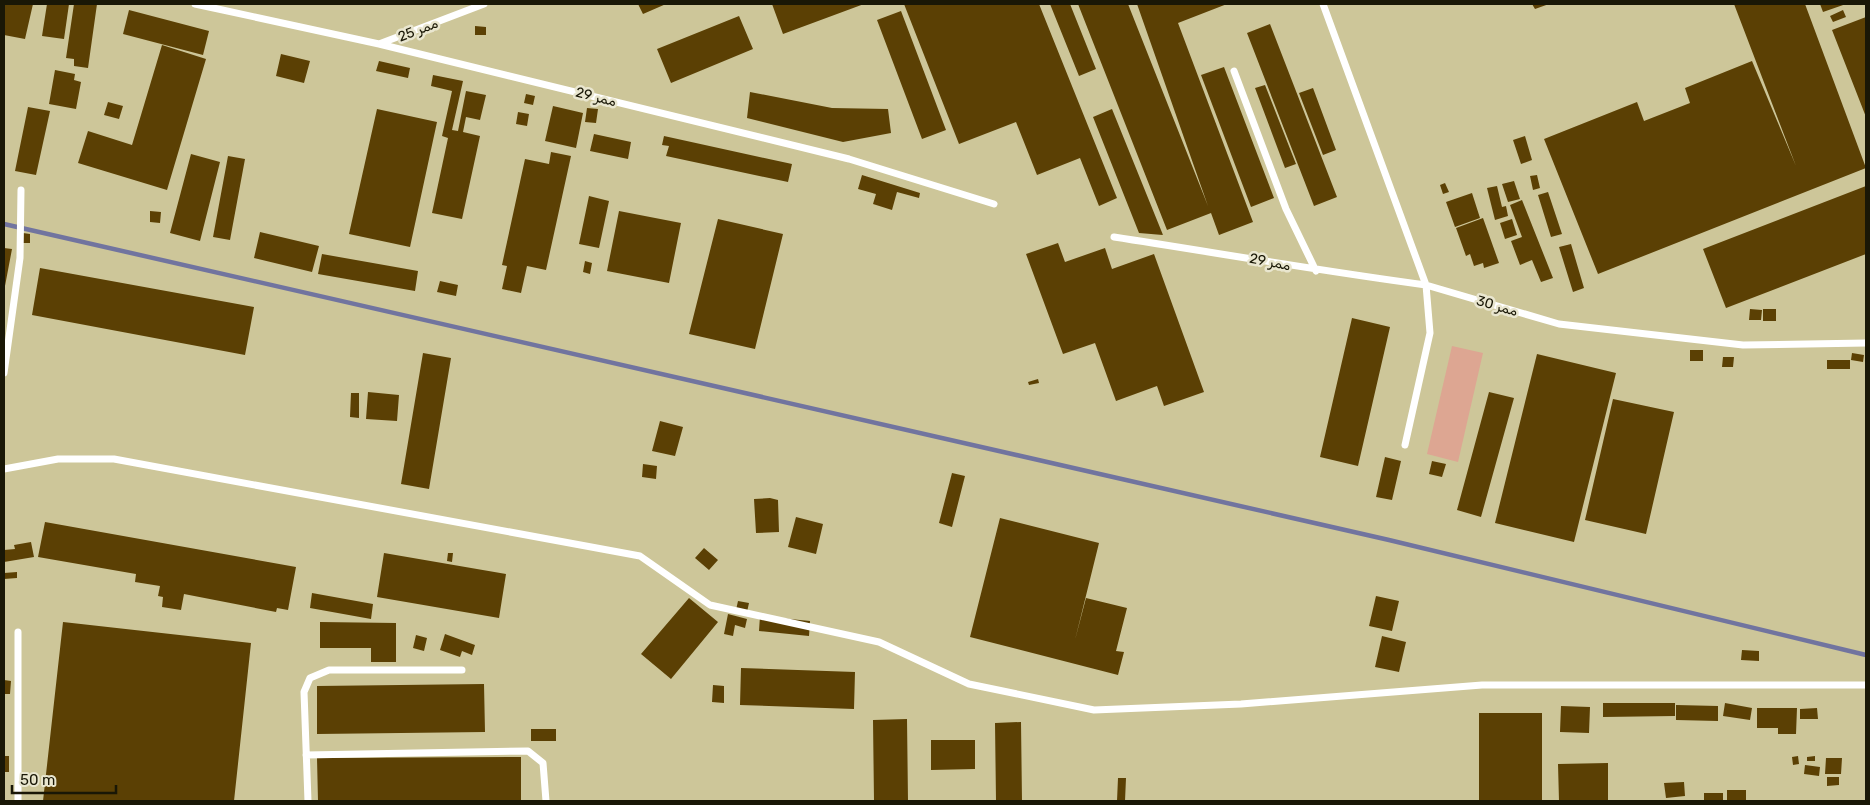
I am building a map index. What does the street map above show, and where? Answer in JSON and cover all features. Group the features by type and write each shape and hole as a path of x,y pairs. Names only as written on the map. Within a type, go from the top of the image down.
{"lane":[{"name":"ممر 29","path":"195,4 379,44 849,159 994,204"},
{"name":"ممر 25","path":"379,44 484,4"},
{"path":"1323,4 1426,285 1430,333 1405,445"},
{"path":"1234,71 1286,209 1316,271"},
{"path":"4,373 20,258 21,190"},
{"name":"ممر 29","path":"1114,238 1242,256 1316,271 1426,285"},
{"name":"ممر 30","path":"1426,285 1559,324 1743,345 1866,343"},
{"path":"4,469 58,459 114,459 640,556 710,605 879,642 969,684 1094,710 1241,704 1482,685 1866,685"},
{"path":"18,632 18,801"},
{"path":"308,801 304,692 310,678 329,670 462,670"},
{"path":"306,755 528,751 543,763 546,801"}],"shaded area":[{"path":"1452,346 1483,353 1458,462 1427,454"}],"building":[{"path":"4,4 33,4 25,39 4,35"},
{"path":"47,4 69,4 64,39 42,36"},
{"path":"74,4 97,4 88,68 74,66 74,59 66,58"},
{"path":"638,4 666,4 643,14"},
{"path":"772,4 864,4 783,34"},
{"path":"904,4 1039,4 1117,198 1099,206 1080,158 1037,175 1016,122 959,144"},
{"path":"1050,4 1070,4 1096,69 1079,76"},
{"path":"1078,4 1128,4 1208,206 1137,4 1227,4 1178,23 1253,222 1219,235 1211,213 1167,230"},
{"path":"1532,4 1549,4 1535,9"},
{"path":"1734,4 1805,4 1866,168 1598,274 1544,139 1637,102 1644,121 1690,103 1685,88 1752,61 1796,166"},
{"path":"1820,4 1846,4 1823,12"},
{"path":"129,10 209,31 203,55 123,34"},
{"path":"1843,10 1846,17 1833,22 1830,16"},
{"path":"901,11 946,130 922,139 877,20"},
{"path":"739,16 753,49 671,83 657,49"},
{"path":"1866,17 1866,117 1832,30"},
{"path":"1270,24 1337,197 1314,206 1247,33"},
{"path":"475,26 486,27 486,35 475,35"},
{"path":"162,45 206,59 167,190 78,163 88,131 132,145"},
{"path":"281,54 310,61 304,83 276,76"},
{"path":"379,61 410,68 408,78 376,71"},
{"path":"1224,67 1274,198 1251,207 1201,75"},
{"path":"55,70 75,74 74,80 81,82 76,109 49,104"},
{"path":"433,75 463,81 452,130 458,131 466,91 486,95 480,120 466,117 463,132 480,136 462,219 432,213 448,138 442,136 452,91 431,86"},
{"path":"1265,85 1296,164 1285,168 1255,88"},
{"path":"1313,88 1336,150 1323,155 1299,93"},
{"path":"750,92 832,108 888,109 891,133 843,142 747,118"},
{"path":"526,94 535,96 533,105 524,103"},
{"path":"108,102 123,106 119,119 104,115"},
{"path":"553,106 583,113 576,148 545,141"},
{"path":"28,107 50,111 36,175 15,171"},
{"path":"587,108 598,109 596,123 585,122"},
{"path":"377,109 437,122 410,247 349,234"},
{"path":"1112,109 1163,235 1139,233 1093,117"},
{"path":"518,112 529,114 527,126 516,124"},
{"path":"594,134 631,142 628,159 590,151"},
{"path":"664,136 792,164 788,182 666,156 669,146 662,145"},
{"path":"1525,136 1532,160 1521,164 1513,140"},
{"path":"551,152 571,156 546,270 527,266 521,293 502,289 507,266 502,265 525,159 549,164"},
{"path":"191,154 220,162 200,241 170,233"},
{"path":"228,156 245,159 230,240 213,237"},
{"path":"862,175 920,193 919,198 897,192 892,210 873,204 876,194 858,189"},
{"path":"1537,175 1540,188 1533,190 1530,176"},
{"path":"1514,181 1520,199 1508,202 1502,184"},
{"path":"1445,183 1449,192 1443,194 1440,185"},
{"path":"1497,186 1502,207 1506,206 1508,216 1495,220 1487,188"},
{"path":"1866,186 1866,254 1726,308 1703,249"},
{"path":"1548,192 1562,234 1551,237 1538,195"},
{"path":"1472,193 1480,218 1455,227 1446,202"},
{"path":"589,196 609,201 599,248 579,244"},
{"path":"1522,200 1553,278 1541,282 1532,260 1520,265 1511,241 1522,237 1510,205"},
{"path":"150,211 161,212 160,223 150,222"},
{"path":"619,211 681,223 669,283 607,271"},
{"path":"1483,218 1499,263 1484,268 1483,263 1474,266 1470,254 1466,256 1456,228"},
{"path":"718,219 783,234 755,349 689,334"},
{"path":"1512,219 1517,235 1505,239 1500,223"},
{"path":"260,232 319,246 312,272 254,258"},
{"path":"23,233 30,234 30,243 23,243"},
{"path":"1058,243 1065,262 1105,248 1112,269 1154,254 1204,392 1164,406 1157,386 1116,401 1095,343 1063,354 1026,254"},
{"path":"1571,244 1584,288 1573,292 1559,247"},
{"path":"4,248 12,249 5,286 4,286"},
{"path":"322,254 418,271 415,291 318,274"},
{"path":"585,261 592,263 590,274 583,272"},
{"path":"40,268 254,307 245,355 32,315"},
{"path":"440,281 458,285 456,296 437,292"},
{"path":"1750,309 1762,310 1761,320 1749,320"},
{"path":"1763,309 1776,309 1776,321 1763,321"},
{"path":"1352,318 1390,327 1358,466 1320,457"},
{"path":"1690,350 1703,350 1703,361 1690,361"},
{"path":"423,353 451,358 429,489 401,484"},
{"path":"1852,353 1864,355 1863,362 1851,360"},
{"path":"1537,354 1616,373 1574,542 1495,523"},
{"path":"1723,357 1734,357 1733,367 1722,367"},
{"path":"1827,360 1850,360 1850,369 1827,369"},
{"path":"1038,379 1039,383 1029,385 1028,382"},
{"path":"368,392 399,395 397,421 366,419"},
{"path":"1489,392 1514,398 1481,517 1457,510"},
{"path":"351,393 359,393 359,418 350,417"},
{"path":"1613,399 1674,412 1646,534 1585,520"},
{"path":"660,421 683,427 675,456 652,451"},
{"path":"1385,457 1401,461 1392,500 1376,497"},
{"path":"1432,461 1446,464 1442,477 1429,474"},
{"path":"643,464 657,466 656,479 642,477"},
{"path":"952,473 965,476 952,527 939,523"},
{"path":"770,498 778,500 779,532 756,533 754,499"},
{"path":"796,517 823,524 816,554 788,547"},
{"path":"1000,518 1099,543 1075,640 1086,598 1127,608 1116,651 1124,652 1118,675 970,637"},
{"path":"45,522 296,567 288,610 277,608 276,612 184,594 181,610 162,607 163,597 158,596 160,586 135,582 136,574 38,557"},
{"path":"31,542 34,557 4,562 4,550 15,549 14,545"},
{"path":"704,548 718,560 709,570 695,558"},
{"path":"384,553 506,574 499,618 377,597"},
{"path":"448,553 453,553 452,562 447,561"},
{"path":"17,572 17,578 4,579 4,573"},
{"path":"312,593 373,604 371,619 310,608"},
{"path":"1376,596 1399,601 1392,631 1369,626"},
{"path":"689,598 718,622 671,679 641,654"},
{"path":"738,601 749,603 747,612 736,610"},
{"path":"728,614 747,619 745,628 735,625 733,636 724,634"},
{"path":"760,616 810,621 809,636 759,631"},
{"path":"63,622 251,643 234,801 43,801"},
{"path":"320,622 396,623 396,662 371,662 371,648 320,648"},
{"path":"445,634 475,645 472,655 462,651 460,657 440,650"},
{"path":"416,635 427,638 424,651 413,648"},
{"path":"1382,636 1406,642 1399,672 1375,667"},
{"path":"1742,650 1759,651 1759,661 1741,660"},
{"path":"741,668 855,672 854,709 740,705"},
{"path":"4,680 11,681 10,694 4,694"},
{"path":"484,684 485,732 317,734 317,686"},
{"path":"713,685 724,686 724,703 712,702"},
{"path":"1603,703 1675,703 1675,716 1603,717"},
{"path":"1725,703 1752,708 1750,720 1723,716"},
{"path":"1676,705 1718,706 1718,721 1676,720"},
{"path":"1561,706 1590,707 1589,733 1560,732"},
{"path":"1757,708 1797,708 1796,734 1778,734 1778,728 1757,728"},
{"path":"1817,708 1818,719 1800,719 1800,709"},
{"path":"1479,713 1542,713 1542,801 1479,801"},
{"path":"907,719 908,801 874,801 873,720"},
{"path":"1021,722 1022,801 996,801 995,723"},
{"path":"531,729 556,729 556,741 531,741"},
{"path":"931,740 975,740 975,769 931,770"},
{"path":"4,756 9,756 9,772 4,772"},
{"path":"1798,756 1799,764 1793,765 1792,757"},
{"path":"1815,756 1815,761 1807,761 1807,757"},
{"path":"521,757 521,801 318,801 317,758"},
{"path":"1826,758 1842,758 1841,774 1825,774"},
{"path":"1608,763 1608,801 1559,801 1558,764"},
{"path":"1805,765 1820,767 1819,776 1804,774"},
{"path":"1827,777 1839,777 1839,785 1827,786"},
{"path":"1118,778 1126,778 1125,801 1117,801"},
{"path":"1684,782 1685,796 1666,798 1664,783"},
{"path":"1727,790 1746,790 1746,801 1727,801"},
{"path":"1704,793 1723,793 1723,801 1704,801"}],"waterway":[{"path":"4,224 1389,540 1866,655"}]}
